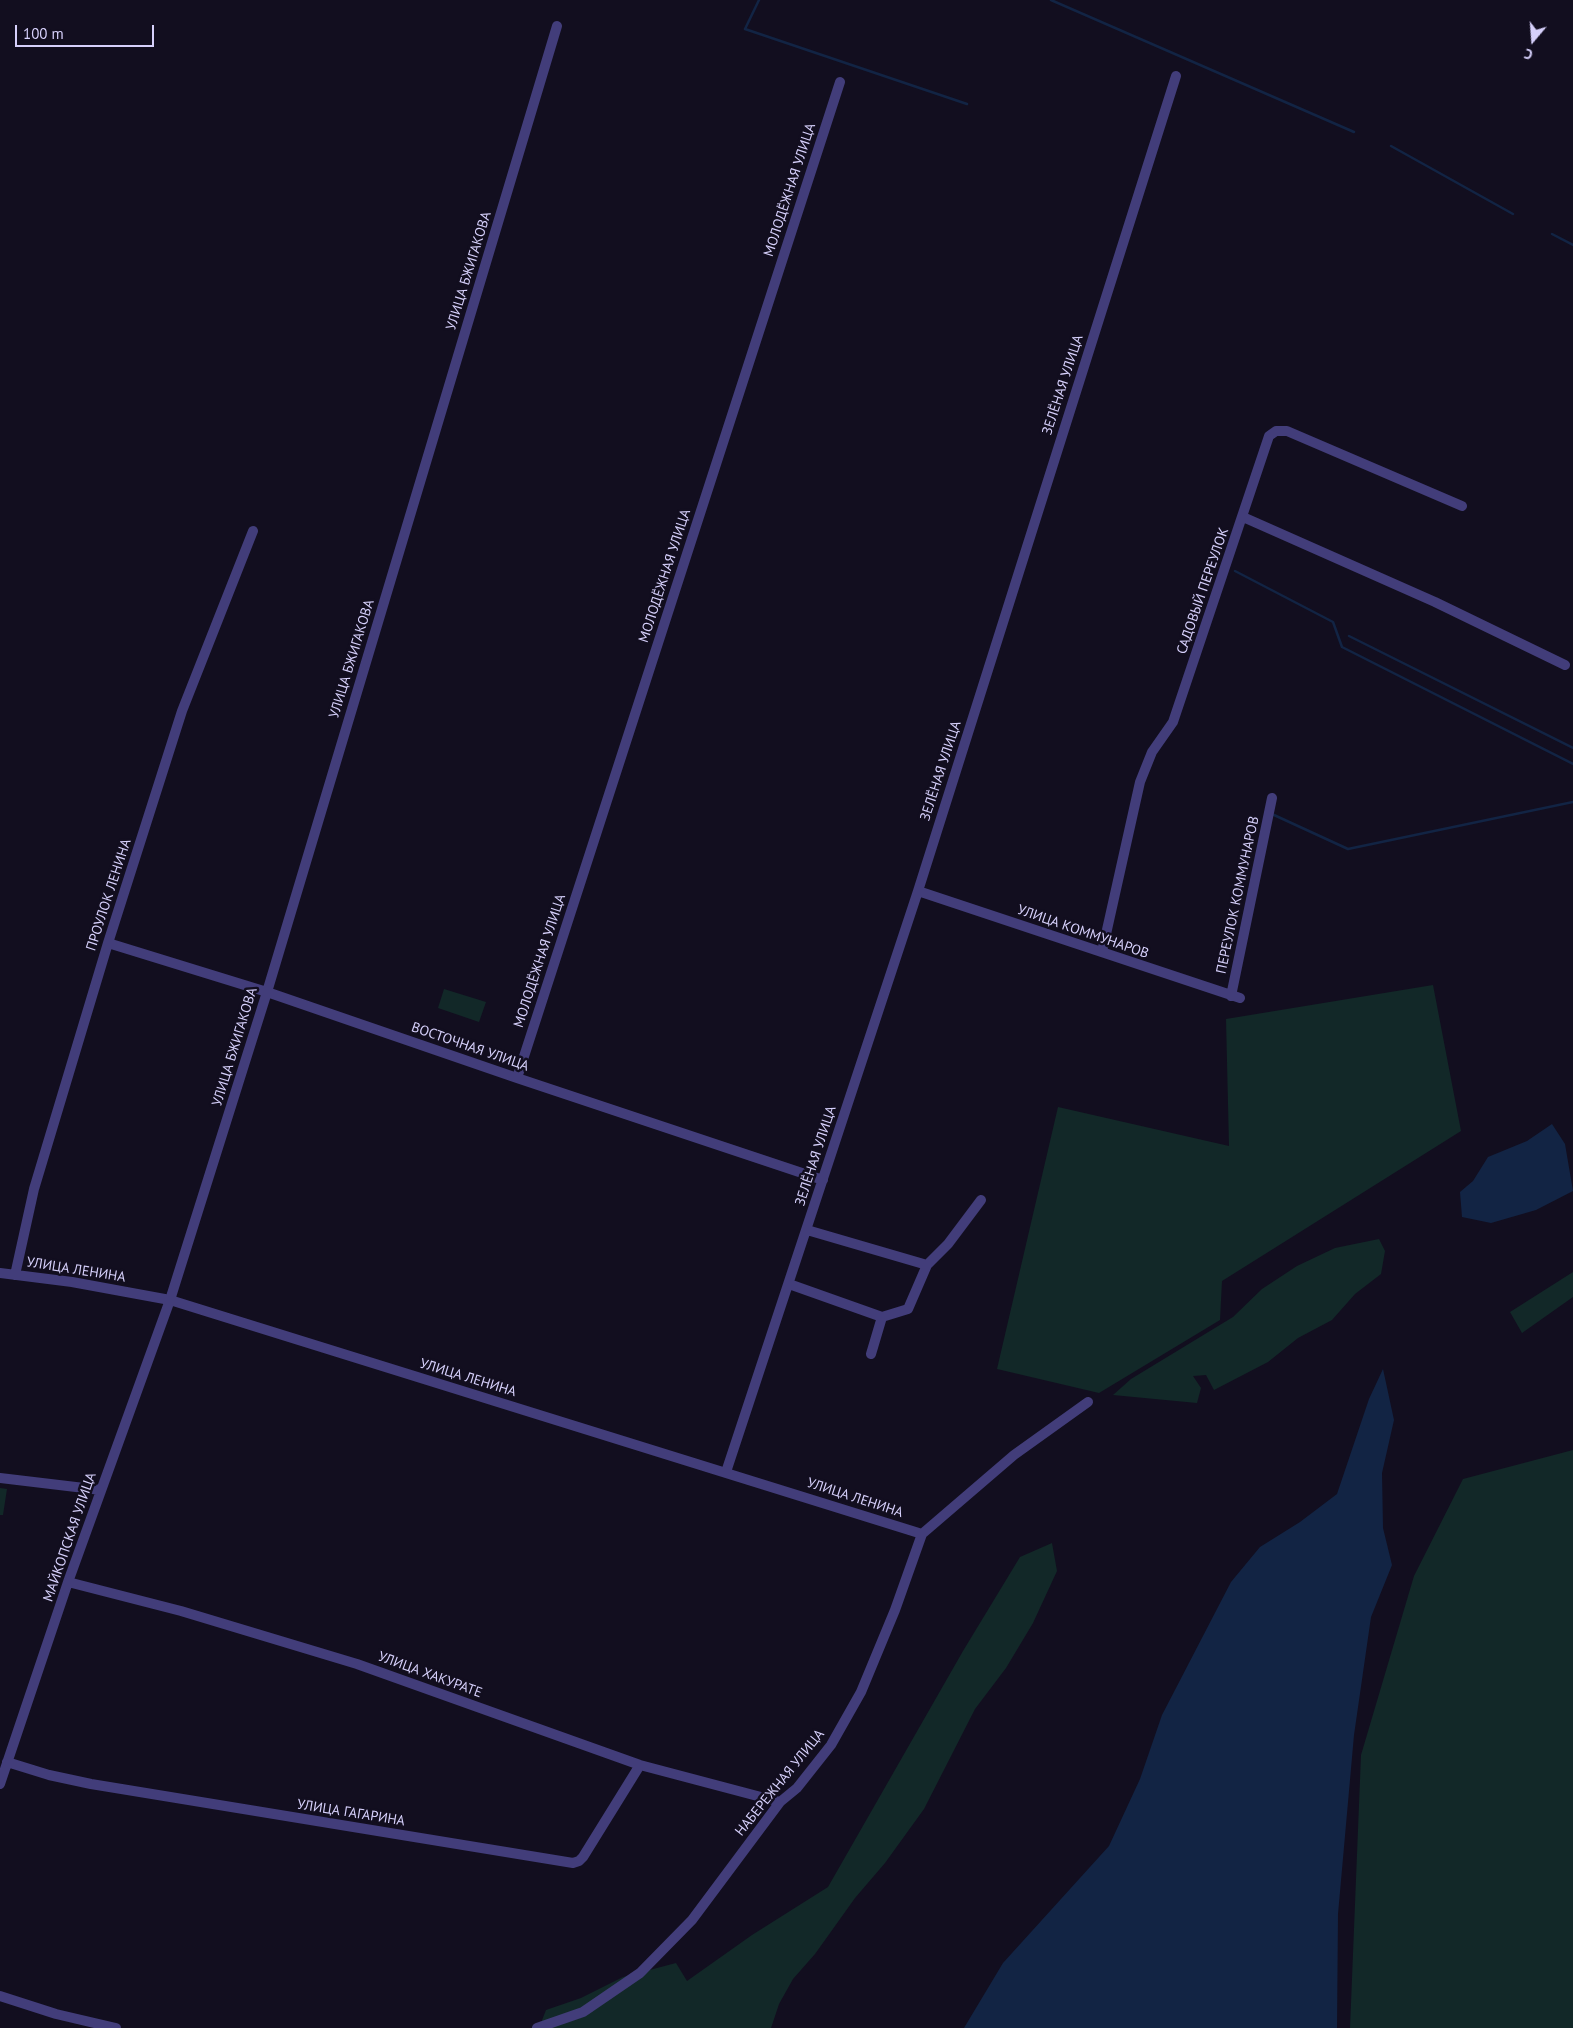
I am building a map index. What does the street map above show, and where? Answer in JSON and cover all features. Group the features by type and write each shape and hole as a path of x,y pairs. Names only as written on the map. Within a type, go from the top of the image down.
{"street":[{"name":"УЛИЦА БЖИГАКОВА","path":"170,1300 267,992 557,26"},
{"name":"ЗЕЛЁНАЯ УЛИЦА","path":"726,1472 918,891 1176,76"},
{"name":"МОЛОДЁЖНАЯ УЛИЦА","path":"517,1078 840,82"},
{"name":"САДОВЫЙ ПЕРЕУЛОК","path":"1102,952 1140,782 1152,752 1173,722 1269,436 1276,431 1287,431 1462,506"},
{"path":"1243,517 1435,602 1565,665"},
{"name":"ПРОУЛОК ЛЕНИНА","path":"15,1275 34,1190 108,943 182,711 253,531"},
{"name":"ПЕРЕУЛОК КОММУНАРОВ","path":"1235,997 1272,798"},
{"name":"УЛИЦА КОММУНАРОВ","path":"918,891 1235,997"},
{"name":"ВОСТОЧНАЯ УЛИЦА","path":"108,943 267,992 823,1180"},
{"path":"789,1284 882,1316 908,1309 927,1265 948,1244 981,1200"},
{"path":"807,1230 927,1265"},
{"name":"УЛИЦА ЛЕНИНА","path":"0,1273 72,1282 170,1300 922,1534"},
{"name":"МАЙКОПСКАЯ УЛИЦА","path":"0,1784 68,1582 170,1300"},
{"path":"871,1354 882,1316"},
{"name":"НАБЕРЕЖНАЯ УЛИЦА","path":"537,2028 583,2012 640,1973 692,1920 780,1802 796,1788 830,1745 861,1692 895,1610 922,1534 1014,1455 1088,1402"},
{"path":"0,1478 101,1490"},
{"name":"УЛИЦА ХАКУРАТЕ","path":"68,1582 180,1611 357,1664 640,1765 780,1802"},
{"name":"УЛИЦА ГАГАРИНА","path":"7,1762 49,1775 91,1784 573,1863 579,1862 583,1857 640,1765"},
{"path":"0,1996 56,2014 116,2028"}],"green space":[{"path":"1433,985 1461,1131 1222,1281 1220,1320 1099,1393 997,1369 1058,1107 1229,1146 1226,1019"},
{"path":"444,989 486,1002 479,1022 438,1008"},
{"path":"1379,1239 1385,1251 1381,1274 1355,1294 1332,1320 1298,1338 1268,1362 1214,1390 1206,1375 1193,1376 1201,1388 1197,1403 1113,1395 1131,1379 1233,1317 1262,1289 1297,1266 1335,1248"},
{"path":"1573,1272 1573,1297 1522,1333 1510,1312"},
{"path":"1573,1450 1573,2028 1350,2028 1361,1755 1414,1576 1463,1479"},
{"path":"0,1488 7,1489 3,1515 0,1515"},
{"path":"1052,1543 1057,1571 1033,1623 1006,1668 975,1709 924,1809 885,1863 855,1898 815,1954 793,1979 779,2004 771,2028 539,2028 546,2010 581,1998 623,1977 676,1963 687,1981 752,1935 828,1887 963,1651 1020,1557"}],"water":[{"path":"1552,1124 1565,1144 1573,1191 1536,1210 1491,1223 1462,1217 1460,1192 1473,1181 1488,1157 1527,1141"},
{"path":"1383,1369 1394,1420 1382,1473 1383,1528 1392,1565 1371,1617 1354,1735 1338,1914 1337,2028 964,2028 1003,1963 1109,1846 1140,1779 1162,1715 1231,1582 1260,1547 1300,1522 1337,1494 1369,1399"}],"waterway":[{"path":"759,0 745,29 967,104"},
{"path":"1051,0 1354,132"},
{"path":"1391,146 1513,214"},
{"path":"1552,234 1573,245"},
{"path":"1235,571 1333,622 1342,647 1573,764"},
{"path":"1349,636 1573,748"},
{"path":"1274,815 1348,849 1573,802"}]}
